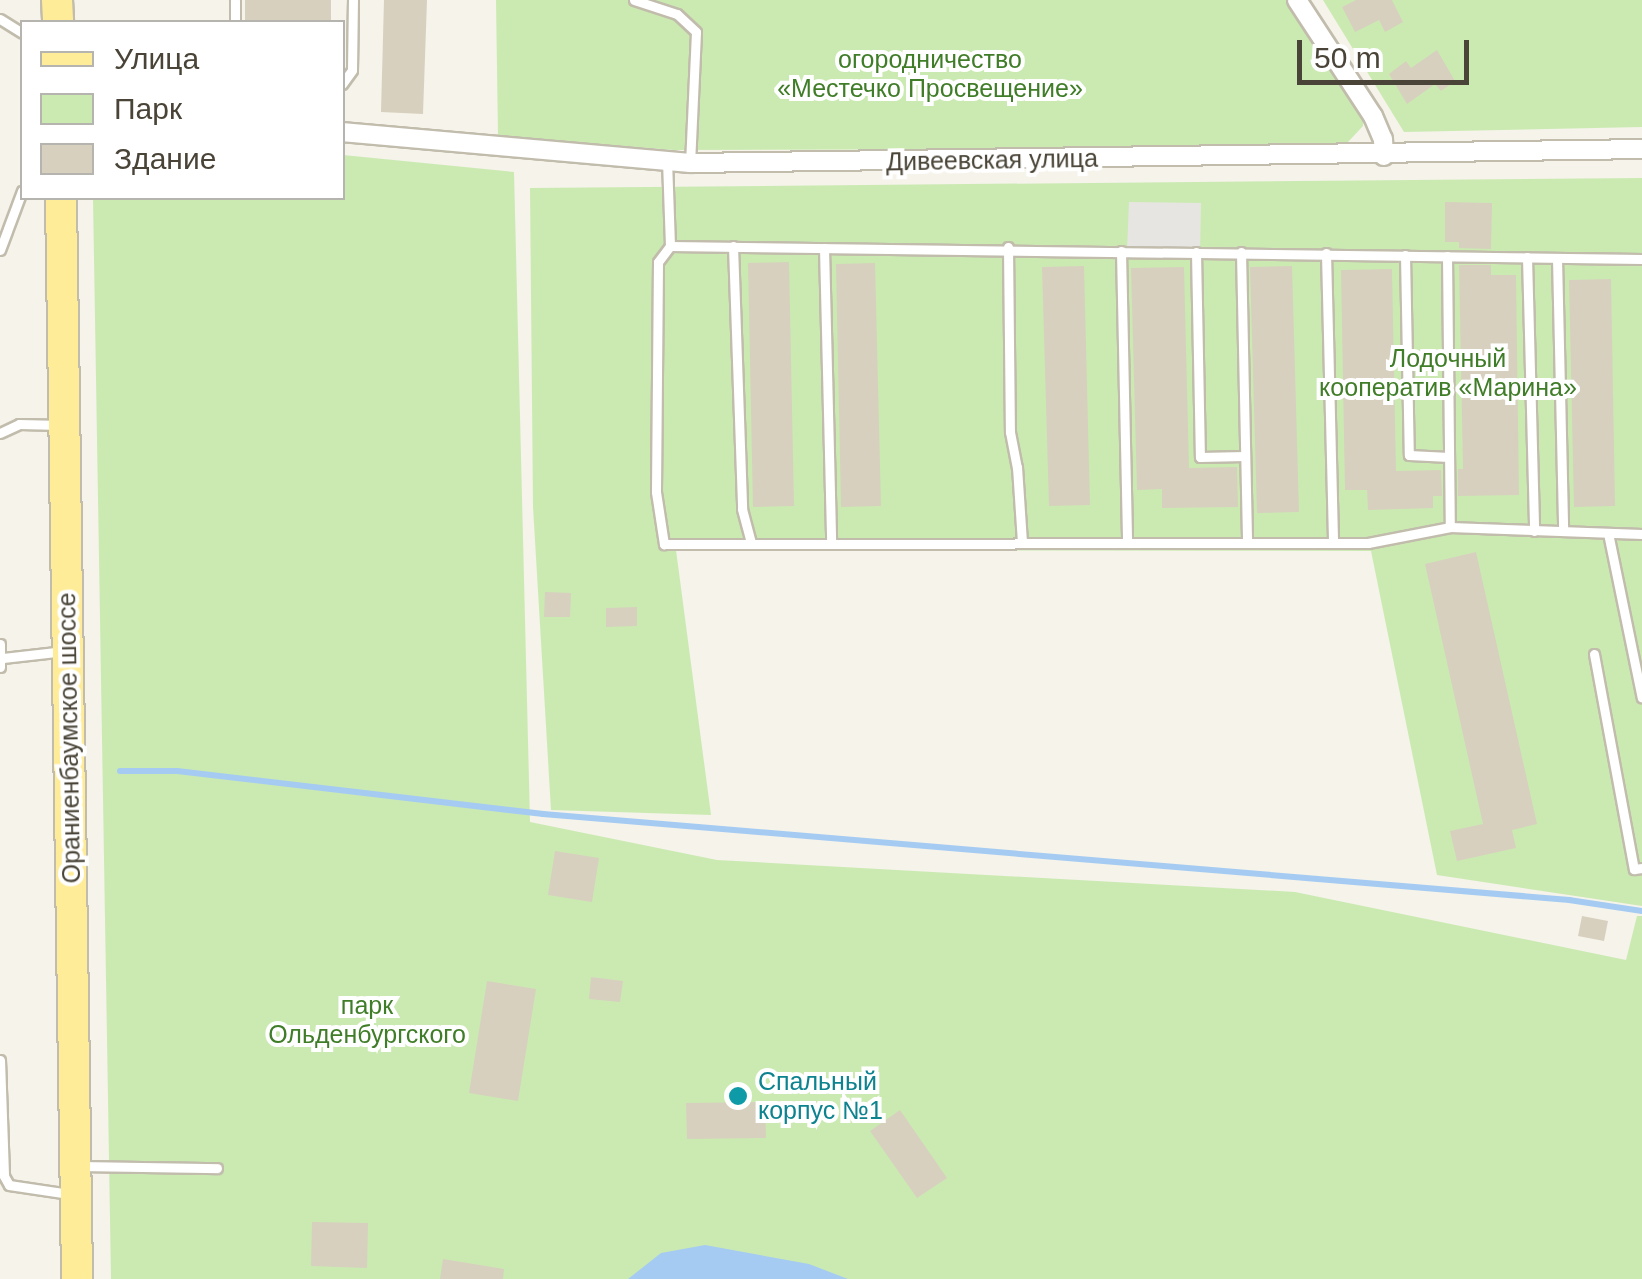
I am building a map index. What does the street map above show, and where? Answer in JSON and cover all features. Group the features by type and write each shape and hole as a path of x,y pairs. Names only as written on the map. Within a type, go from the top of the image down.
{"main road":[{"name":"Ораниенбаумское шоссе","path":"61,200 77,1279"}],"street":[{"path":"1297,0 1373,116 1383,139 1384,156"},
{"name":"Дивеевская улица","path":"345,132 690,162 1384,156 1642,149"}],"lane":[{"path":"345,80 352,70 353,0"},
{"path":"634,0 677,14 696,32 699,45 690,162"},
{"path":"668,160 670,246 658,262 656,492 664,544 1333,540 1368,543 1450,528 1642,534"},
{"path":"0,250 20,196"},
{"path":"670,246 1642,258"},
{"path":"733,246 742,509 751,544"},
{"path":"824,248 831,543"},
{"path":"1008,248 1010,432 1018,467 1022,542"},
{"path":"1121,251 1127,542"},
{"path":"1196,252 1200,457 1245,456"},
{"path":"1241,252 1247,541"},
{"path":"1326,254 1333,540"},
{"path":"1405,255 1409,455 1450,457"},
{"path":"1446,256 1450,528"},
{"path":"1527,257 1534,530"},
{"path":"1557,258 1563,531"},
{"path":"0,433 19,424 64,425"},
{"path":"1608,533 1642,698"},
{"path":"0,644 2,663 67,651"},
{"path":"1594,654 1634,870 1642,868"},
{"path":"0,1060 2,1165 9,1185 217,1168"}],"green space":[{"name":"огородничество «Местечко Просвещение»","path":"496,0 1286,0 1337,70 1363,115 1363,126 1348,142 1326,148 673,150 498,136"},
{"path":"1323,0 1642,0 1642,127 1404,132"},
{"name":"парк Ольденбургского","path":"345,155 514,172 530,822 717,860 1295,892 1626,960 1637,916 1642,916 1642,1279 111,1279 93,200 345,200"},
{"name":"Лодочный кооператив «Марина»","path":"1642,178 1642,906 1437,875 1371,551 676,550 711,815 551,810 533,507 530,188"}],"shaded area":[{"path":"1129,202 1201,203 1200,252 1127,251"}],"water":[{"path":"705,1245 809,1264 848,1279 628,1279 661,1253"}],"building":[{"path":"245,0 331,0 331,20 245,20"},
{"path":"384,0 427,0 423,114 381,112"},
{"path":"1356,0 1392,0 1403,22 1385,32 1379,20 1355,32 1342,7"},
{"path":"1437,50 1455,81 1441,91 1435,84 1407,104 1389,74 1406,61 1411,68"},
{"path":"1445,202 1492,203 1491,249 1459,248 1459,242 1445,242"},
{"path":"789,262 794,506 753,507 748,263"},
{"path":"875,263 881,506 841,507 836,264"},
{"path":"1459,265 1491,265 1491,275 1516,275 1519,495 1458,496 1458,469 1463,469"},
{"path":"1084,266 1090,505 1049,506 1042,267"},
{"path":"1292,266 1299,512 1257,513 1250,267"},
{"path":"1184,267 1189,468 1237,467 1238,507 1162,508 1162,489 1137,490 1131,268"},
{"path":"1392,269 1396,471 1441,470 1442,496 1433,496 1433,508 1368,510 1367,490 1345,490 1341,270"},
{"path":"1611,279 1615,506 1574,507 1569,280"},
{"path":"1476,552 1537,824 1512,830 1516,848 1457,861 1450,831 1483,824 1425,564"},
{"path":"545,592 571,593 570,617 544,617"},
{"path":"637,607 637,626 606,627 606,608"},
{"path":"555,851 599,858 592,902 548,895"},
{"path":"1582,916 1608,921 1604,941 1578,936"},
{"path":"591,977 623,981 620,1002 589,999"},
{"path":"487,981 536,989 518,1101 469,1093"},
{"path":"765,1102 766,1138 687,1139 686,1103"},
{"path":"900,1110 947,1178 917,1198 870,1131"},
{"path":"312,1222 368,1223 367,1268 311,1266"},
{"path":"443,1259 504,1269 503,1279 440,1279"}],"waterway":[{"path":"120,771 177,771 543,814 1569,900 1642,911"}],"place":[{"name":"Спальный корпус №1","path":"738,1096"}]}
